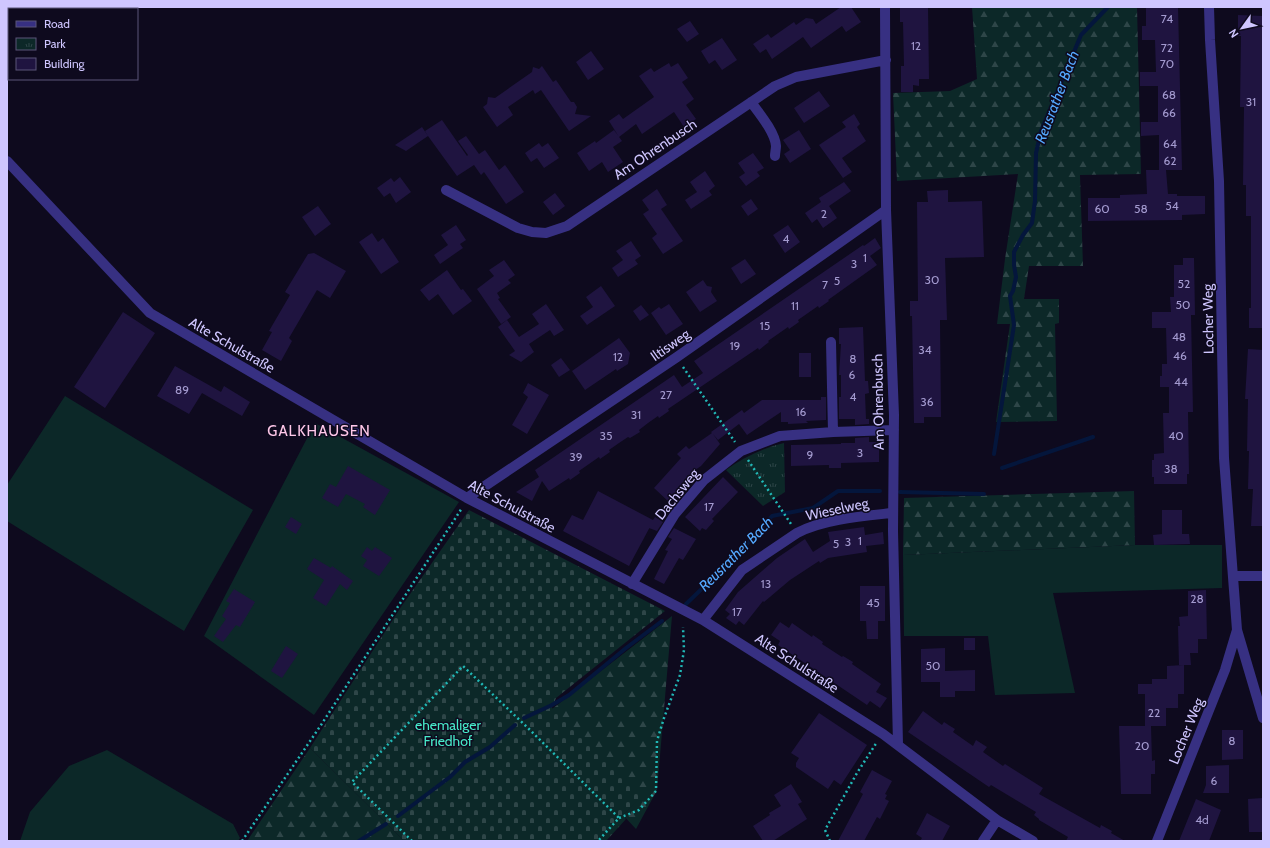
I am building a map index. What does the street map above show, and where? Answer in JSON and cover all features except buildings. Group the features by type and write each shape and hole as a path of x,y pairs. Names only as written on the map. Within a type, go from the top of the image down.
{"street":[{"name":"Am Ohrenbusch","path":"885,7 886,210 894,430 892,513 898,744"},
{"name":"Locher Weg","path":"1210,7 1210,40 1219,181 1224,458 1237,630 1263,718"},
{"name":"Am Ohrenbusch","path":"446,190 518,228 532,232 546,233 567,226 775,86 796,77 886,60"},
{"path":"751,102 775,140 776,147 774,156"},
{"name":"Alte Schulstraße","path":"7,161 150,312 467,498 703,620 898,744 998,820 1033,841"},
{"name":"Iltisweg","path":"467,498 677,357 886,210"},
{"path":"831,342 833,432"},
{"name":"Dachsweg","path":"632,584 675,514 704,480 741,451 780,436 833,432 894,430"},
{"name":"Wieselweg","path":"703,620 742,570 797,532 855,516 892,513"},
{"path":"1233,576 1263,576"},
{"name":"Locher Weg","path":"1157,841 1225,670 1237,630"},
{"path":"983,841 998,820"}],"path":[{"path":"677,357 797,532"},
{"path":"242,841 326,718 467,498"},
{"path":"598,841 619,818 639,810 656,791 657,741 680,675 684,650 683,627"},
{"path":"412,841 352,782 463,666 619,818"},
{"path":"830,841 825,830 856,773 883,734"}],"green space":[{"path":"972,7 1137,7 1141,174 1080,175 1083,266 1029,266 1024,299 1059,299 1059,323 1055,324 1057,421 996,422 1010,324 997,324 1018,174 897,181 893,93 950,91 977,79"},
{"path":"65,396 253,510 184,631 7,521 7,485"},
{"path":"315,423 459,502 314,715 204,636"},
{"path":"784,443 785,492 763,506 726,470 754,454"},
{"path":"1134,491 1135,545 903,555 904,498"},
{"name":"ehemaliger Friedhof","path":"469,510 665,611 556,698 552,708 643,796 623,815 626,819 606,841 404,841 310,748 401,607"},
{"path":"1135,545 1222,545 1222,588 1053,593 1075,693 995,695 988,636 904,636 903,555"},
{"path":"672,616 657,790 636,829 623,815 642,796 552,709"},
{"path":"310,748 404,841 247,841"},
{"path":"107,750 233,824 240,838 238,841 20,841 30,812 69,766"}],"waterway":[{"name":"Reusrather Bach","path":"994,454 1014,325 1010,296 1013,291 1016,277 1014,252 1023,235 1032,223 1035,201 1036,153 1041,131 1081,35 1108,7"},
{"path":"1002,468 1093,437"},
{"name":"Reusrather Bach","path":"686,604 738,554 772,516 813,508 838,491 880,491"},
{"name":"Reusrather Bach","path":"900,492 984,494"},
{"name":"Reusrather Bach","path":"524,718 569,695 626,648 662,621"},
{"name":"Reusrather Bach","path":"398,816 450,777 465,762 490,747 515,725"},
{"name":"Reusrather Bach","path":"359,841 386,824"}],"district":[{"name":"GALKHAUSEN","path":"319,431"}]}
